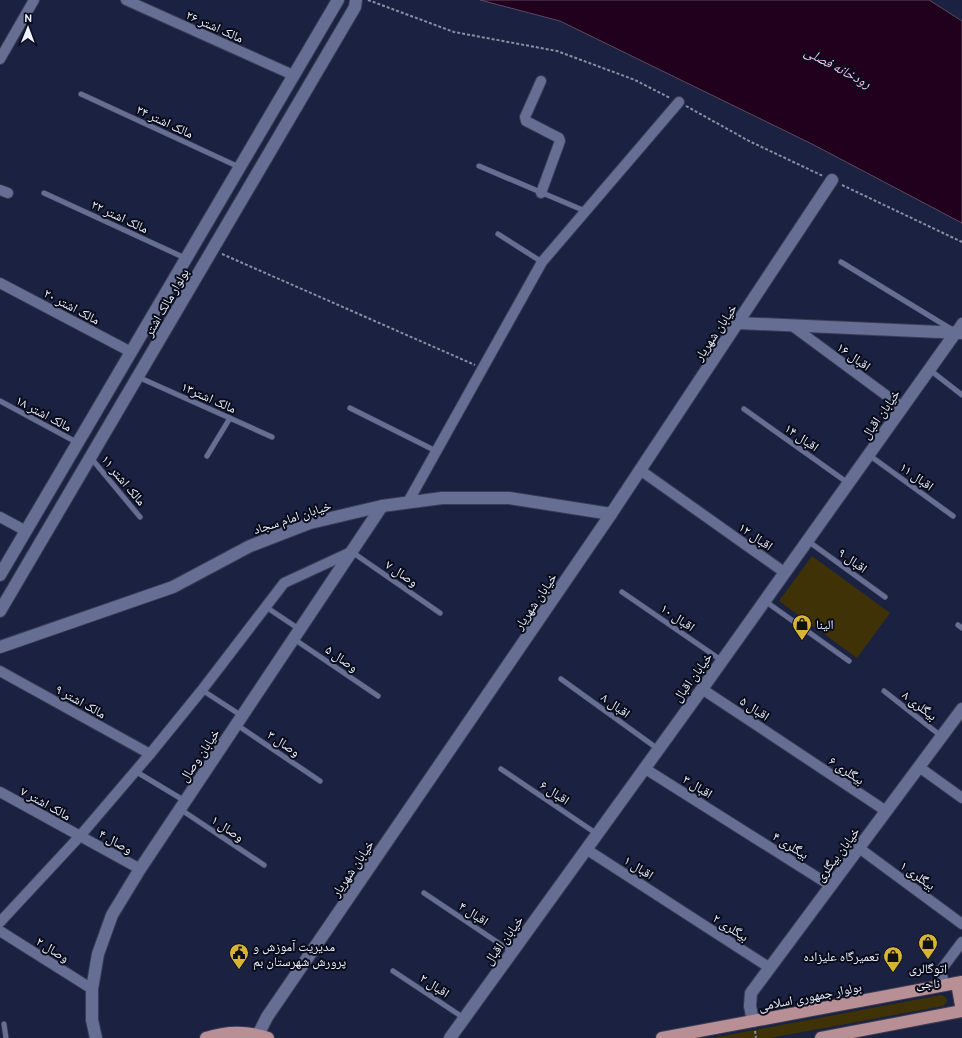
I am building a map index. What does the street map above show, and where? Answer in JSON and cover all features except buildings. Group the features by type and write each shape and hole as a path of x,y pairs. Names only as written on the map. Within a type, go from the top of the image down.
{"main road":[{"path":"821,1038 850,1035 962,1011 959,982"},
{"name":"بولوار جمهوری اسلامی","path":"662,1038 959,982"},
{"path":"206,1038 230,1033 249,1033 263,1036"}],"street":[{"path":"0,59 34,0"},
{"name":"مالک اشتر ۲۶","path":"126,0 294,76"},
{"name":"بولوار مالک اشتر","path":"0,575 338,0"},
{"name":"بولوار مالک اشتر","path":"0,612 5,593 90,458 356,3"},
{"path":"541,81 525,119 526,121 559,138 560,141 541,192"},
{"path":"408,502 542,262 679,102"},
{"name":"خیابان شهریار","path":"263,1036 267,1016 611,514 832,180"},
{"name":"مالک اشتر ۲۰","path":"0,283 131,352"},
{"path":"159,305 175,314"},
{"path":"738,323 960,329"},
{"name":"اقبال ۱۶","path":"791,325 902,407"},
{"name":"خیابان اقبال","path":"450,1038 702,688 868,454 960,329"},
{"name":"اقبال ۱۲","path":"640,470 784,572"},
{"name":"خیابان امام سجاد","path":"0,648 173,587 250,546 310,523 382,506 442,498 509,498 611,514"},
{"name":"خیابان وصال","path":"96,1038 92,1020 92,989 98,954 112,915 140,869 382,506"},
{"path":"0,517 26,531"},
{"path":"0,922 80,836 136,771 202,690 284,583 351,552"},
{"name":"مالک اشتر ۹","path":"0,671 150,754"},
{"name":"اقبال ۵","path":"702,688 794,750"},
{"name":"خیابان بیگلری","path":"753,1021 750,1006 751,993 962,709"},
{"name":"بیگلری ۶","path":"794,750 886,811"},
{"path":"919,767 962,798"},
{"name":"اقبال ۳","path":"644,768 738,827"},
{"name":"مالک اشتر ۷","path":"0,792 80,836"},
{"name":"بیگلری ۴","path":"738,827 831,886"},
{"name":"وصال ۴","path":"80,836 140,869"},
{"name":"اقبال ۱","path":"586,848 678,908"},
{"name":"بیگلری ۱","path":"859,848 962,924"},
{"name":"بیگلری ۲","path":"678,908 770,968"},
{"name":"وصال ۲","path":"0,931 92,989"},
{"path":"944,985 942,970 962,942"}],"lane":[{"name":"مالک اشتر ۲۴","path":"81,94 239,168"},
{"path":"479,166 585,211"},
{"name":"مالک اشتر ۲۲","path":"44,193 186,258"},
{"path":"498,234 542,262"},
{"path":"842,262 960,329"},
{"path":"929,370 962,395"},
{"name":"مالک اشتر۱۳","path":"138,377 272,437"},
{"name":"مالک اشتر ۱۸","path":"0,401 78,443"},
{"path":"350,408 436,451"},
{"name":"اقبال ۱۴","path":"744,409 848,483"},
{"path":"208,456 230,418"},
{"name":"اقبال ۱۱","path":"868,454 953,516"},
{"name":"مالک اشتر ۱۱","path":"90,458 140,517"},
{"name":"اقبال ۹","path":"807,540 885,597"},
{"name":"وصال ۷","path":"351,552 440,613"},
{"name":"اقبال ۱۰","path":"622,592 722,660"},
{"path":"764,601 849,661"},
{"name":"وصال ۵","path":"266,607 296,634 378,696"},
{"name":"اقبال ۸","path":"561,679 658,749"},
{"name":"وصال ۳","path":"202,690 320,781"},
{"name":"بیگلری ۸","path":"884,691 942,736"},
{"name":"اقبال ۶","path":"501,769 597,834"},
{"name":"وصال ۱","path":"136,771 264,865"},
{"name":"اقبال ۴","path":"424,893 512,952"},
{"name":"اقبال ۲","path":"393,971 464,1018"},
{"path":"4,1024 6,1038"}],"path":[{"path":"212,250 482,368"}],"shaded area":[{"path":"812,556 890,613 857,658 779,601"},
{"path":"941,995 946,997 947,1001 943,1006 770,1038 712,1038"}],"water":[{"name":"رودخانه فصلی","path":"480,0 929,0 962,21 962,223 812,144 560,21"}],"place":[{"name":"الینا","path":"802,641"},
{"name":"اتوگالری ناجی","path":"928,960"},
{"name":"مدیریت آموزش و پرورش شهرستان بم","path":"239,970"},
{"name":"تعمیرگاه علیزاده","path":"893,973"}]}
